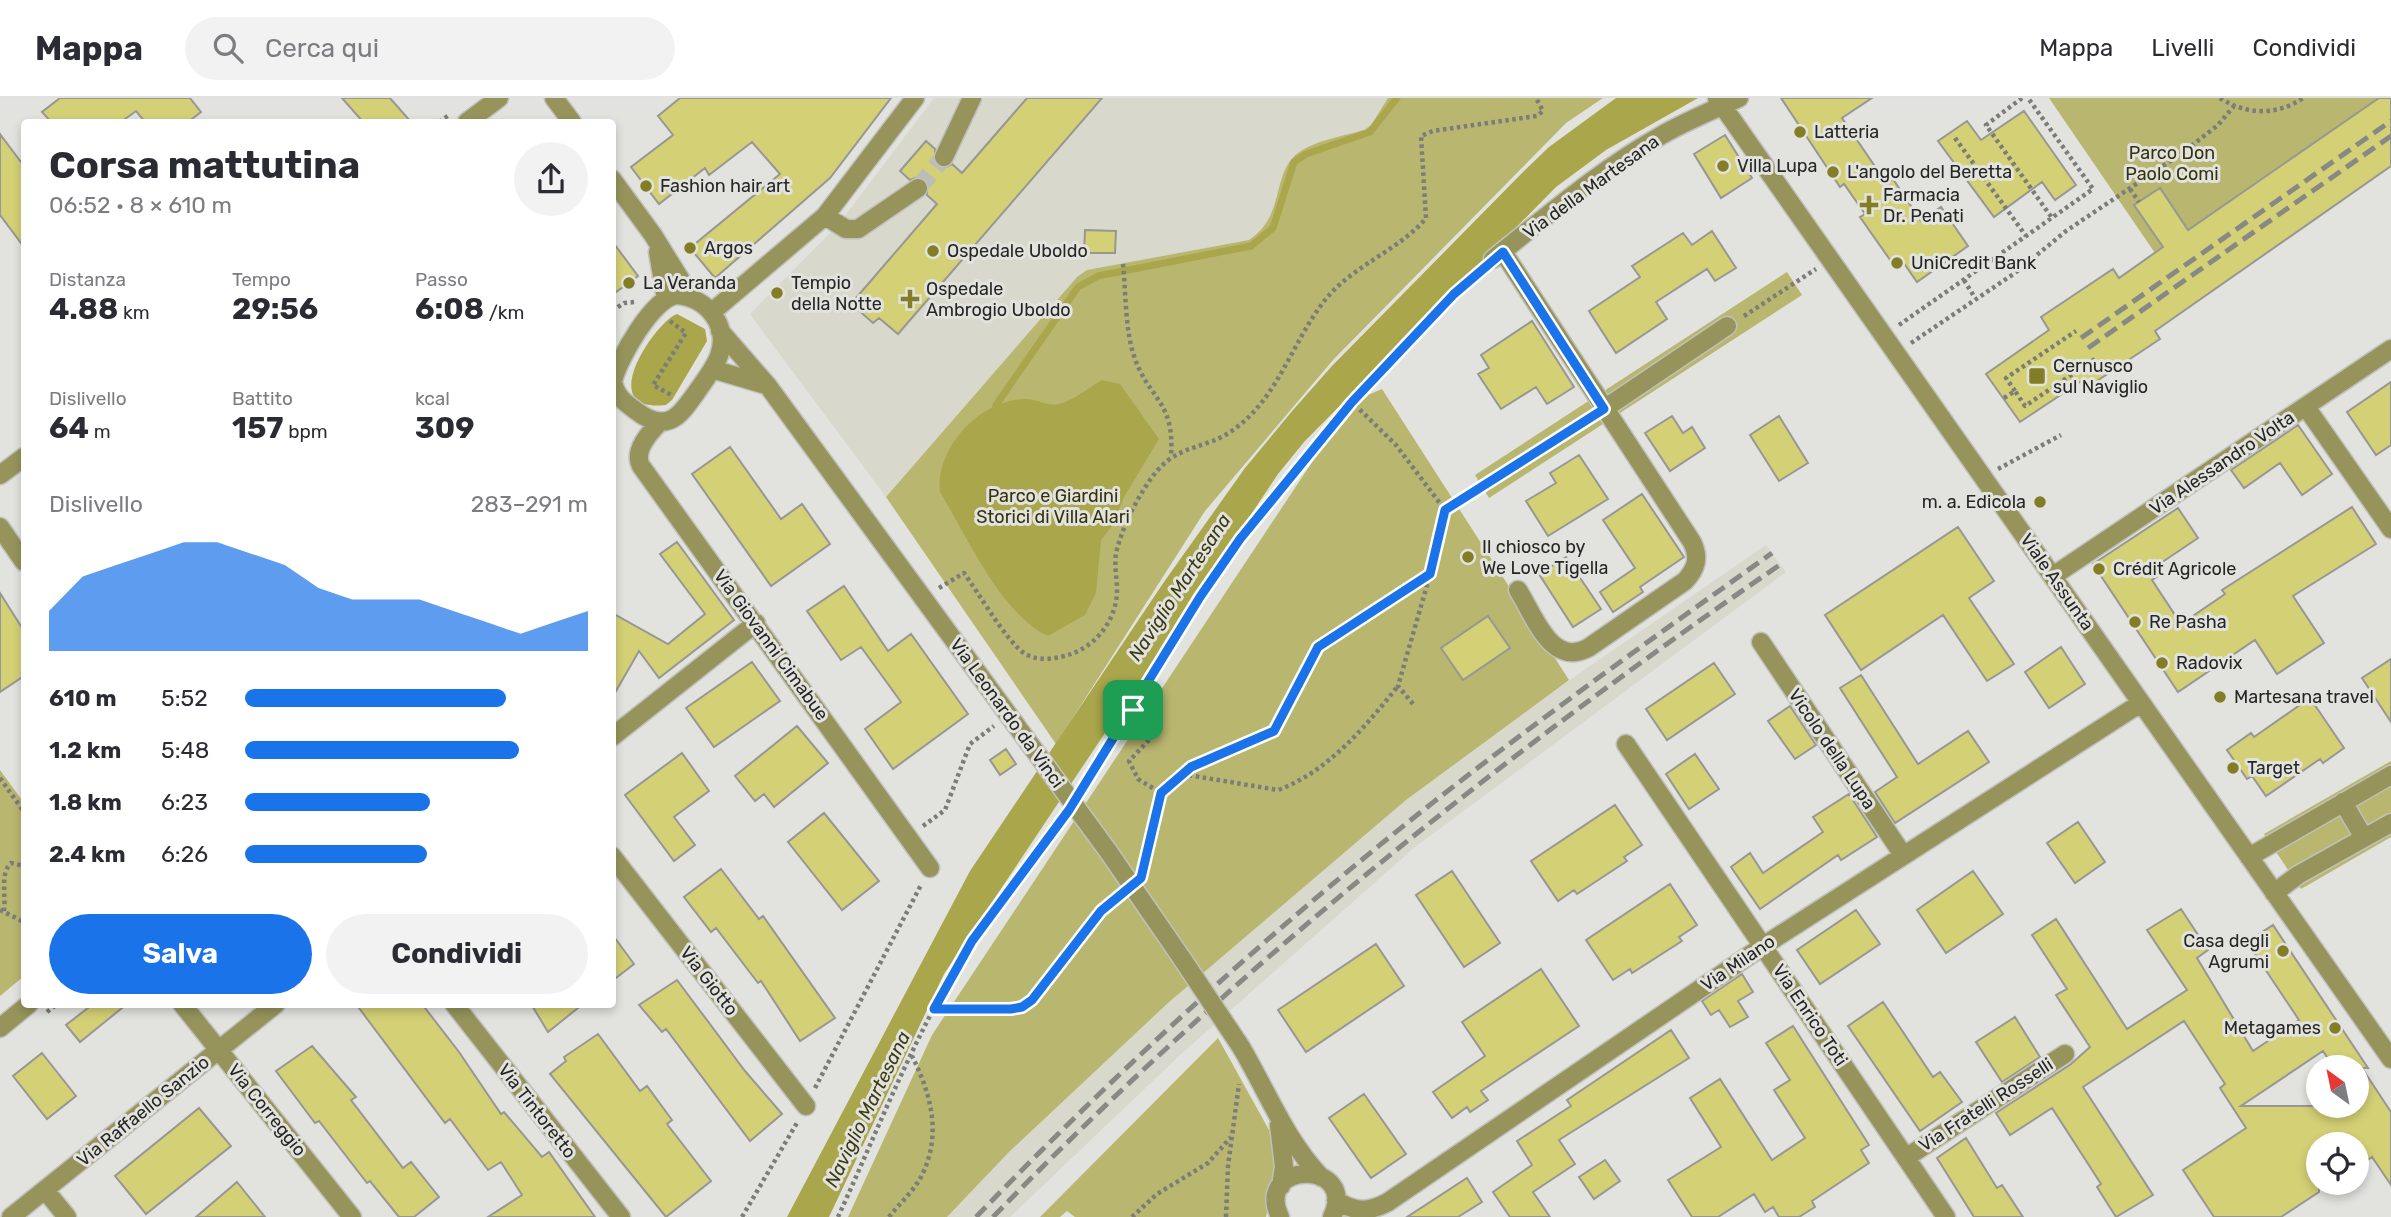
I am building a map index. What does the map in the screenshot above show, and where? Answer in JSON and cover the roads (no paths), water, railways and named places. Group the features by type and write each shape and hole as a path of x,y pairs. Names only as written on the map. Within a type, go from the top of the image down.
{"street":[{"path":"471,119 499,98"},
{"path":"554,98 570,119"},
{"path":"712,312 825,216 915,98"},
{"path":"944,157 972,98"},
{"name":"Via della Martesana","path":"1604,409 1498,256 1546,216 1634,153 1726,100"},
{"name":"Viale Assunta","path":"1726,100 1884,336 2274,893 2384,1036 2391,1059"},
{"path":"616,184 653,235 692,298 712,312 720,331 720,349 712,369 687,405 671,420 660,422 642,415 616,398"},
{"path":"825,216 846,229 858,229 918,188"},
{"path":"653,235 666,299"},
{"path":"616,371 652,310 676,295 692,298"},
{"path":"1518,590 1554,647 1566,654 1588,648 1679,585 1696,565 1692,542 1604,409 1727,326"},
{"name":"Via Leonardo da Vinci","path":"720,331 768,386 1108,851 1241,1047 1263,1084 1278,1118 1305,1159 1331,1186 1334,1208"},
{"name":"Via Alessandro Volta","path":"2053,576 2391,349"},
{"path":"712,369 768,386"},
{"path":"2306,407 2391,529"},
{"name":"Via Giovanni Cimabue","path":"660,422 640,450 638,460 641,466 930,868"},
{"path":"0,475 21,459"},
{"path":"0,527 21,558"},
{"path":"616,734 756,623"},
{"name":"Vicolo della Lupa","path":"1761,642 1903,855"},
{"name":"Via Milano","path":"1334,1208 1377,1208 1388,1202 1763,946 2141,703"},
{"name":"Via Enrico Toti","path":"1626,744 1946,1217"},
{"path":"2249,857 2391,775"},
{"path":"2343,802 2364,838"},
{"path":"2274,893 2298,875 2391,823"},
{"name":"Via Giotto","path":"616,861 806,1106"},
{"path":"0,1028 24,1008"},
{"name":"Via Correggio","path":"185,1008 352,1217"},
{"name":"Via Raffaello Sanzio","path":"11,1217 271,1008"},
{"name":"Via Tintoretto","path":"457,1008 621,1217"},
{"name":"Via Fratelli Rosselli","path":"1907,1157 2065,1054"},
{"name":"Via Leonardo da Vinci","path":"1278,1118 1284,1167 1276,1203 1280,1217"},
{"path":"1281,1186 1300,1173 1321,1177"},
{"path":"44,1190 67,1217"},
{"path":"1334,1208 1348,1217"}],"water":[{"name":"Naviglio Martesana","path":"1616,98 1698,98 1606,150 1556,187 1304,442 1278,474 944,974 829,1217 787,1217 970,871 1164,582 1245,468 1332,366 1524,171 1549,147"},
{"path":"677,314 705,329 707,341 672,400 666,405 644,404 634,396 631,382 636,366 656,332"},
{"path":"1102,380 1120,384 1159,439 1124,497 1113,525 1101,540 1096,593 1085,615 1048,636 1015,610 986,572 940,492 940,475 953,443 978,416 993,407 1027,399 1059,404"}],"waterway":[{"path":"994,414 996,405 1078,287 1098,276 1251,246 1273,228 1294,162 1306,154 1370,132 1397,98"}],"tunnel":[{"path":"918,188 944,157"}],"railway":[{"path":"2081,338 2391,121"},
{"path":"2088,348 2391,136"},
{"path":"976,1217 1140,1055 1312,901 1515,740 1772,553"},
{"path":"993,1217 1177,1038 1370,871 1572,713 1781,564"}],"place":[{"name":"Latteria","path":"1800,132"},
{"name":"Villa Lupa","path":"1723,166"},
{"name":"L'angolo del Beretta","path":"1833,172"},
{"name":"Fashion hair art","path":"646,186"},
{"name":"Farmacia Dr. Penati","path":"1869,205"},
{"name":"Argos","path":"690,248"},
{"name":"Ospedale Uboldo","path":"933,251"},
{"name":"UniCredit Bank","path":"1897,263"},
{"name":"La Veranda","path":"629,283"},
{"name":"Tempio della Notte","path":"777,293"},
{"name":"Ospedale Ambrogio Uboldo","path":"910,299"},
{"name":"Cernusco sul Naviglio","path":"2037,376"},
{"name":"m. a. Edicola","path":"2040,502"},
{"name":"Il chiosco by We Love Tigella","path":"1468,557"},
{"name":"Crédit Agricole","path":"2099,569"},
{"name":"Re Pasha","path":"2135,622"},
{"name":"Radovix","path":"2162,663"},
{"name":"Martesana travel","path":"2220,697"},
{"name":"Target","path":"2233,768"},
{"name":"Casa degli Agrumi","path":"2283,951"},
{"name":"Metagames","path":"2335,1028"}],"park label":[{"name":"Parco Don Paolo Comi","path":"2172,163"},
{"name":"Parco e Giardini Storici di Villa Alari","path":"1053,506"}]}
